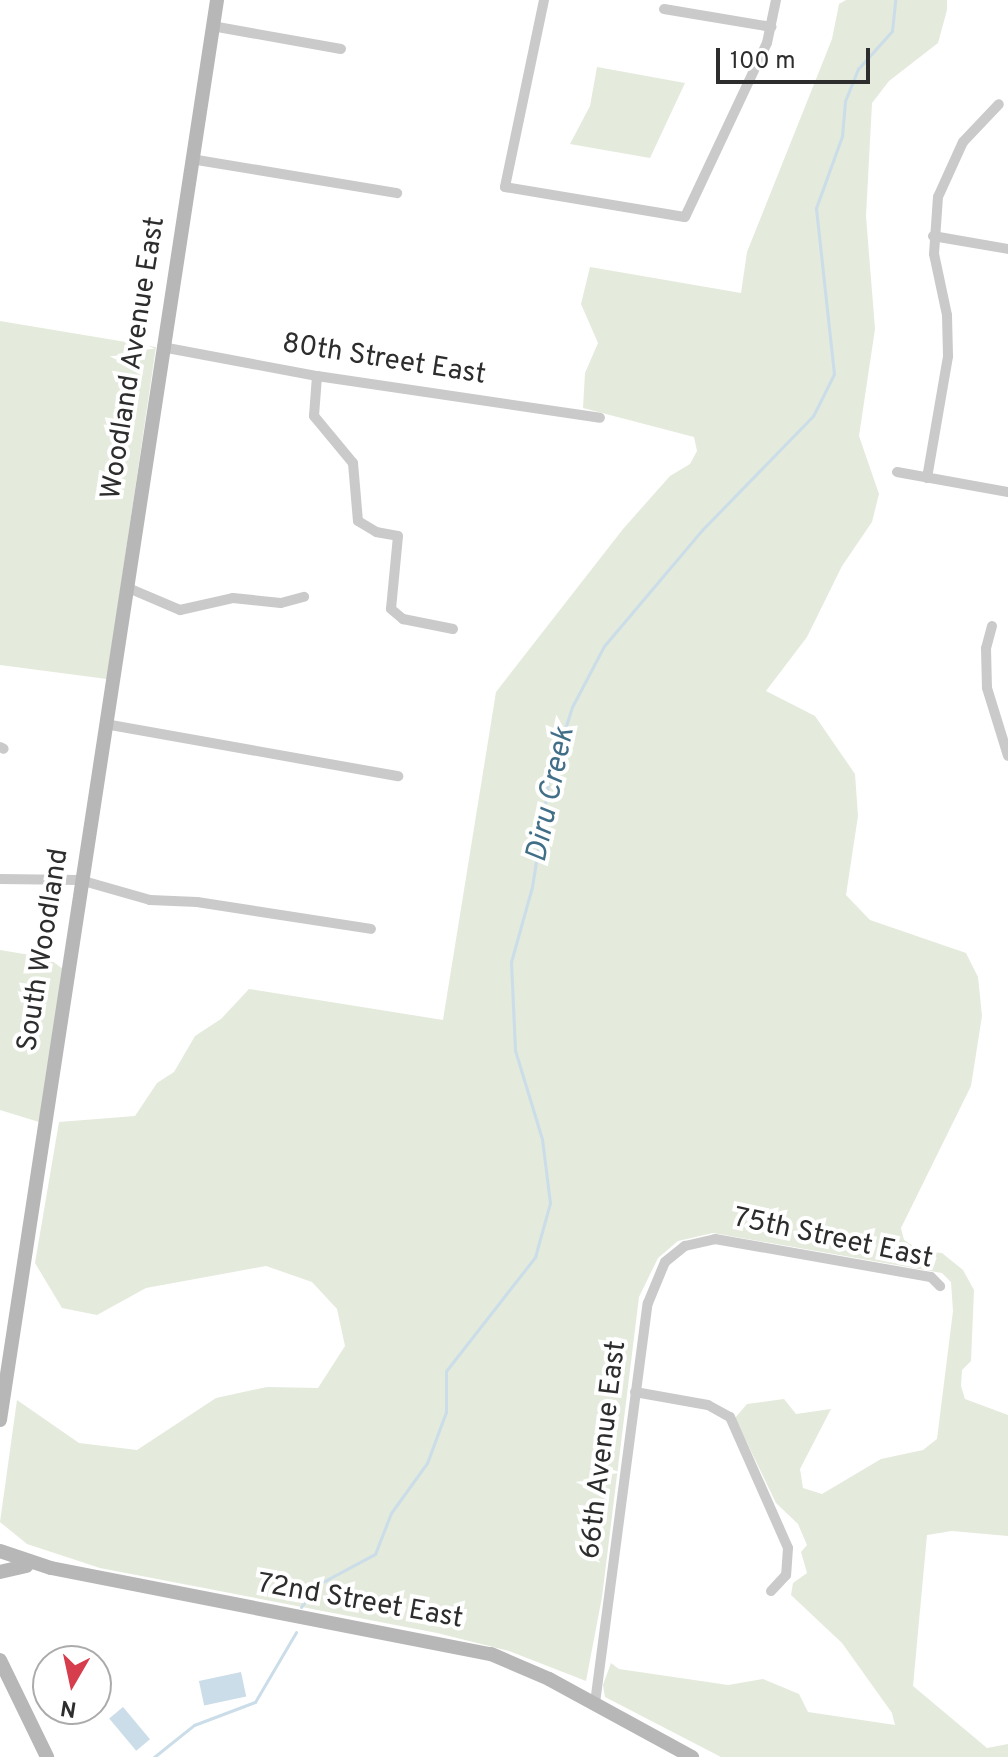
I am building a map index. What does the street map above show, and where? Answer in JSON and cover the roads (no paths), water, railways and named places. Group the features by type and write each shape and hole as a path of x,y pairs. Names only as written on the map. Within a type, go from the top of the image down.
{"street":[{"name":"Woodland Avenue East","path":"105,724 217,0"},
{"path":"544,0 505,187 685,217 772,27 776,0"},
{"path":"664,9 772,27"},
{"path":"212,26 341,49"},
{"path":"927,478 949,333 933,236 938,197 952,160 999,104"},
{"path":"191,159 397,193"},
{"path":"933,236 1008,249"},
{"name":"80th Street East","path":"162,347 317,376 600,418"},
{"path":"317,376 314,416 353,463 358,521 376,532 398,536 391,609 403,619 453,629"},
{"path":"897,472 1008,492"},
{"path":"126,587 180,610 233,598 285,603 304,597"},
{"path":"992,626 986,648 987,688 1008,756"},
{"path":"105,724 398,776"},
{"name":"South Woodland","path":"0,1420 105,724"},
{"path":"0,879 80,880 150,900 197,902 371,929"},
{"name":"75th Street East","path":"715,1239 931,1277 940,1286"},
{"name":"66th Avenue East","path":"595,1703 648,1303 657,1276 680,1249 715,1239"},
{"path":"635,1392 708,1405 730,1417 788,1548 786,1575 771,1591"},
{"name":"72nd Street East","path":"0,1551 51,1568 471,1648 512,1661 692,1757"},
{"path":"0,1572 12,1566 51,1568"},
{"path":"0,1660 47,1757"}],"water":[{"path":"241,1672 246,1696 204,1705 199,1681"},
{"path":"123,1707 150,1739 136,1751 112,1722 112,1716"}],"waterway":[{"name":"Diru Creek","path":"301,1607 317,1585 375,1554 391,1513 427,1463 446,1412 446,1371 535,1257 550,1203 542,1139 515,1050 511,962 532,887 549,779 572,707 604,646 702,530 813,416 834,374 816,208 842,136 845,101 858,69 892,31 895,0"},
{"name":"Diru Creek","path":"154,1757 194,1725 255,1702 296,1632"}]}
